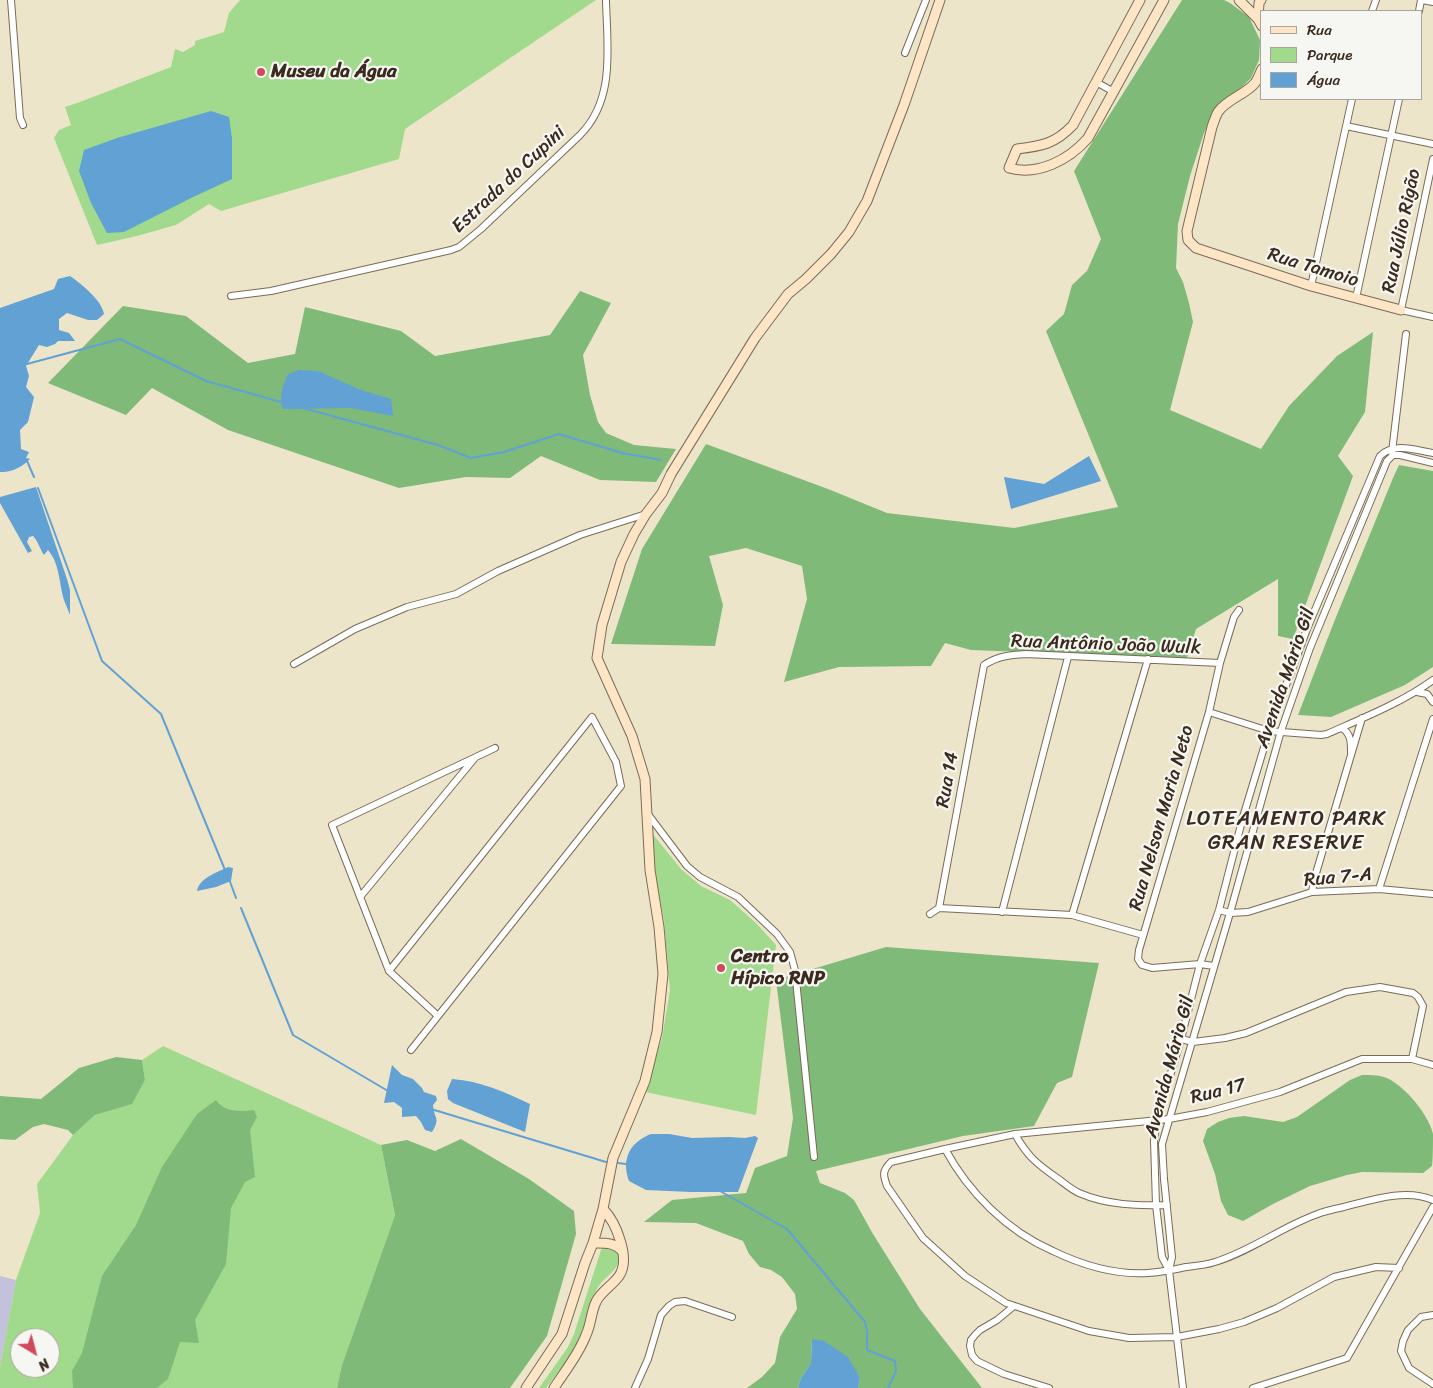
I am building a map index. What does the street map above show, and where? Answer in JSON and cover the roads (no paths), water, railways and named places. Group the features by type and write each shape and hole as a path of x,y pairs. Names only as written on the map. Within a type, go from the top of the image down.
{"street":[{"path":"11,0 20,118 23,124"},
{"name":"Estrada do Cupini","path":"231,296 272,291 451,250 481,230 580,135 596,115 605,88 607,68 606,0"},
{"path":"905,53 926,0"},
{"path":"526,1388 562,1334 593,1244 603,1208 613,1158 645,1081 650,1064 657,1032 664,974 650,870 645,779 632,736 597,658 602,625 621,562 634,534 662,493 685,451 755,338 788,294 825,260 849,232 867,201 904,105 940,0"},
{"path":"1140,0 1072,125 1064,134 1047,144 1017,149 1009,168 1025,170 1041,168 1061,160 1079,149 1088,138 1164,0"},
{"path":"1241,0 1252,4 1260,1 1260,23"},
{"path":"1241,0 1260,23"},
{"path":"1422,0 1433,2"},
{"name":"Rua Tamoio","path":"1260,73 1255,82 1243,93 1227,103 1215,118 1187,231 1188,240 1196,248 1311,286 1433,317"},
{"path":"1096,82 1114,92"},
{"path":"1311,286 1352,100"},
{"path":"1356,298 1400,100"},
{"path":"1346,126 1433,144"},
{"name":"Rua Júlio Rigão","path":"1401,310 1433,159"},
{"path":"1406,334 1392,448 1393,456 1400,455 1433,463"},
{"path":"1392,448 1433,453"},
{"name":"Avenida Mário Gil","path":"1169,1270 1162,1257 1156,1205 1154,1140 1157,1120 1200,964 1218,910 1269,731 1301,644 1360,502 1380,456 1392,448"},
{"name":"Avenida Mário Gil","path":"1169,1270 1172,1257 1162,1144 1281,731 1310,648 1368,505 1387,461 1393,456"},
{"path":"1360,502 1368,505"},
{"path":"294,664 354,629 407,607 456,594 498,571 580,535 646,514"},
{"path":"1336,561 1344,564"},
{"name":"Rua Nelson Maria Neto","path":"1214,966 1200,964 1152,968 1142,965 1138,959 1138,950 1208,712 1220,663 1234,617 1239,610"},
{"path":"1301,644 1310,648"},
{"name":"Rua Antônio João Wulk","path":"991,661 1005,655 1026,654 1220,663"},
{"path":"1002,912 1068,657"},
{"path":"1072,915 1148,659"},
{"name":"Rua 14","path":"940,908 981,679 984,666 991,661"},
{"path":"1208,712 1269,731 1320,735 1327,734 1417,692 1433,680"},
{"path":"1417,692 1427,694 1433,702"},
{"path":"389,971 592,717 616,762 621,786 411,1050"},
{"path":"1312,892 1362,718"},
{"path":"1379,889 1433,719"},
{"path":"1337,729 1342,728 1350,736 1351,758"},
{"path":"438,1016 389,971 332,825 495,748"},
{"path":"360,897 476,757"},
{"path":"647,813 687,866 700,877 738,897 777,934 790,952 795,970 814,1157"},
{"path":"1243,817 1256,820"},
{"name":"Rua 7-A","path":"1218,910 1230,913 1248,912 1312,892 1379,889 1433,894"},
{"path":"930,914 940,908 1072,915 1143,935"},
{"path":"1180,1039 1192,1042 1246,1033 1346,992 1380,987 1412,993 1418,997 1423,1006 1412,1059"},
{"name":"Rua 17","path":"1014,1306 1006,1303 965,1276 923,1238 887,1186 883,1176 885,1168 892,1162 1015,1134 1169,1119 1207,1112 1280,1092 1362,1059 1412,1059 1433,1065"},
{"path":"1015,1134 1024,1150 1038,1165 1078,1193 1106,1202 1130,1206 1167,1205"},
{"path":"945,1149 980,1199 1006,1223 1038,1245 1071,1260 1108,1270 1147,1273 1214,1262 1263,1241 1316,1214 1397,1196 1424,1196 1433,1200"},
{"path":"1155,1178 1164,1179"},
{"path":"1258,1387 1347,1358 1433,1207"},
{"path":"554,1388 582,1345 591,1322 596,1301 622,1272 623,1252 610,1216 603,1208"},
{"path":"593,1244 612,1244 623,1252"},
{"path":"1049,1388 1004,1374 977,1361 972,1355 971,1340 980,1330 998,1320 1014,1306 1097,1332 1129,1338 1177,1337 1244,1322 1277,1308 1334,1277 1376,1267 1399,1268"},
{"path":"1169,1270 1183,1388"},
{"path":"635,1388 648,1359 661,1315 669,1306 676,1302 685,1301 732,1317"},
{"path":"1433,1315 1421,1317 1408,1330 1401,1351 1409,1368 1433,1384"}],"water":[{"path":"211,111 229,117 232,138 232,179 124,232 107,233 91,203 79,171 84,150 117,138"},
{"path":"70,276 95,298 104,314 97,320 88,320 67,313 59,319 59,330 69,333 75,341 58,341 47,347 39,345 26,366 29,376 26,387 34,397 28,422 20,430 21,449 29,452 26,458 30,459 16,469 0,472 0,308 54,289 58,279"},
{"path":"299,370 318,371 361,390 391,399 393,416 350,408 283,409 281,396 286,378 288,374"},
{"path":"1089,456 1101,481 1011,509 1004,477 1044,484"},
{"path":"36,487 70,590 70,615 52,555 48,550 44,555 33,536 29,537 27,542 32,551 28,553 0,503 0,497"},
{"path":"228,867 233,868 231,881 216,887 197,891 201,882 214,873"},
{"path":"392,1065 402,1075 413,1079 424,1092 436,1096 437,1100 433,1105 437,1121 432,1132 425,1130 416,1116 402,1117 402,1108 394,1102 384,1103"},
{"path":"452,1079 463,1080 502,1091 530,1104 525,1132 453,1103 448,1099 447,1091"},
{"path":"651,1134 669,1134 692,1138 745,1138 755,1136 758,1138 738,1192 691,1192 646,1190 629,1181 626,1166 629,1152 644,1137"},
{"path":"812,1339 824,1341 848,1357 860,1378 858,1388 798,1388 801,1378 811,1363"}],"waterway":[{"path":"27,364 120,339 206,381 281,402"},
{"path":"303,408 438,445 471,458 504,452 559,434 622,453 661,460"},
{"path":"27,461 34,477"},
{"path":"38,488 102,661 161,714 225,870"},
{"path":"229,879 236,898"},
{"path":"241,908 293,1035 388,1091"},
{"path":"431,1109 606,1162"},
{"path":"618,1163 626,1164"},
{"path":"720,1191 787,1229 865,1322 867,1350 895,1361 896,1371 888,1388"}],"place":[{"name":"Museu da Água","path":"261,72"},
{"name":"Centro Hípico RNP","path":"721,968"}],"district":[{"name":"LOTEAMENTO PARK GRAN RESERVE","path":"1286,832"}]}
